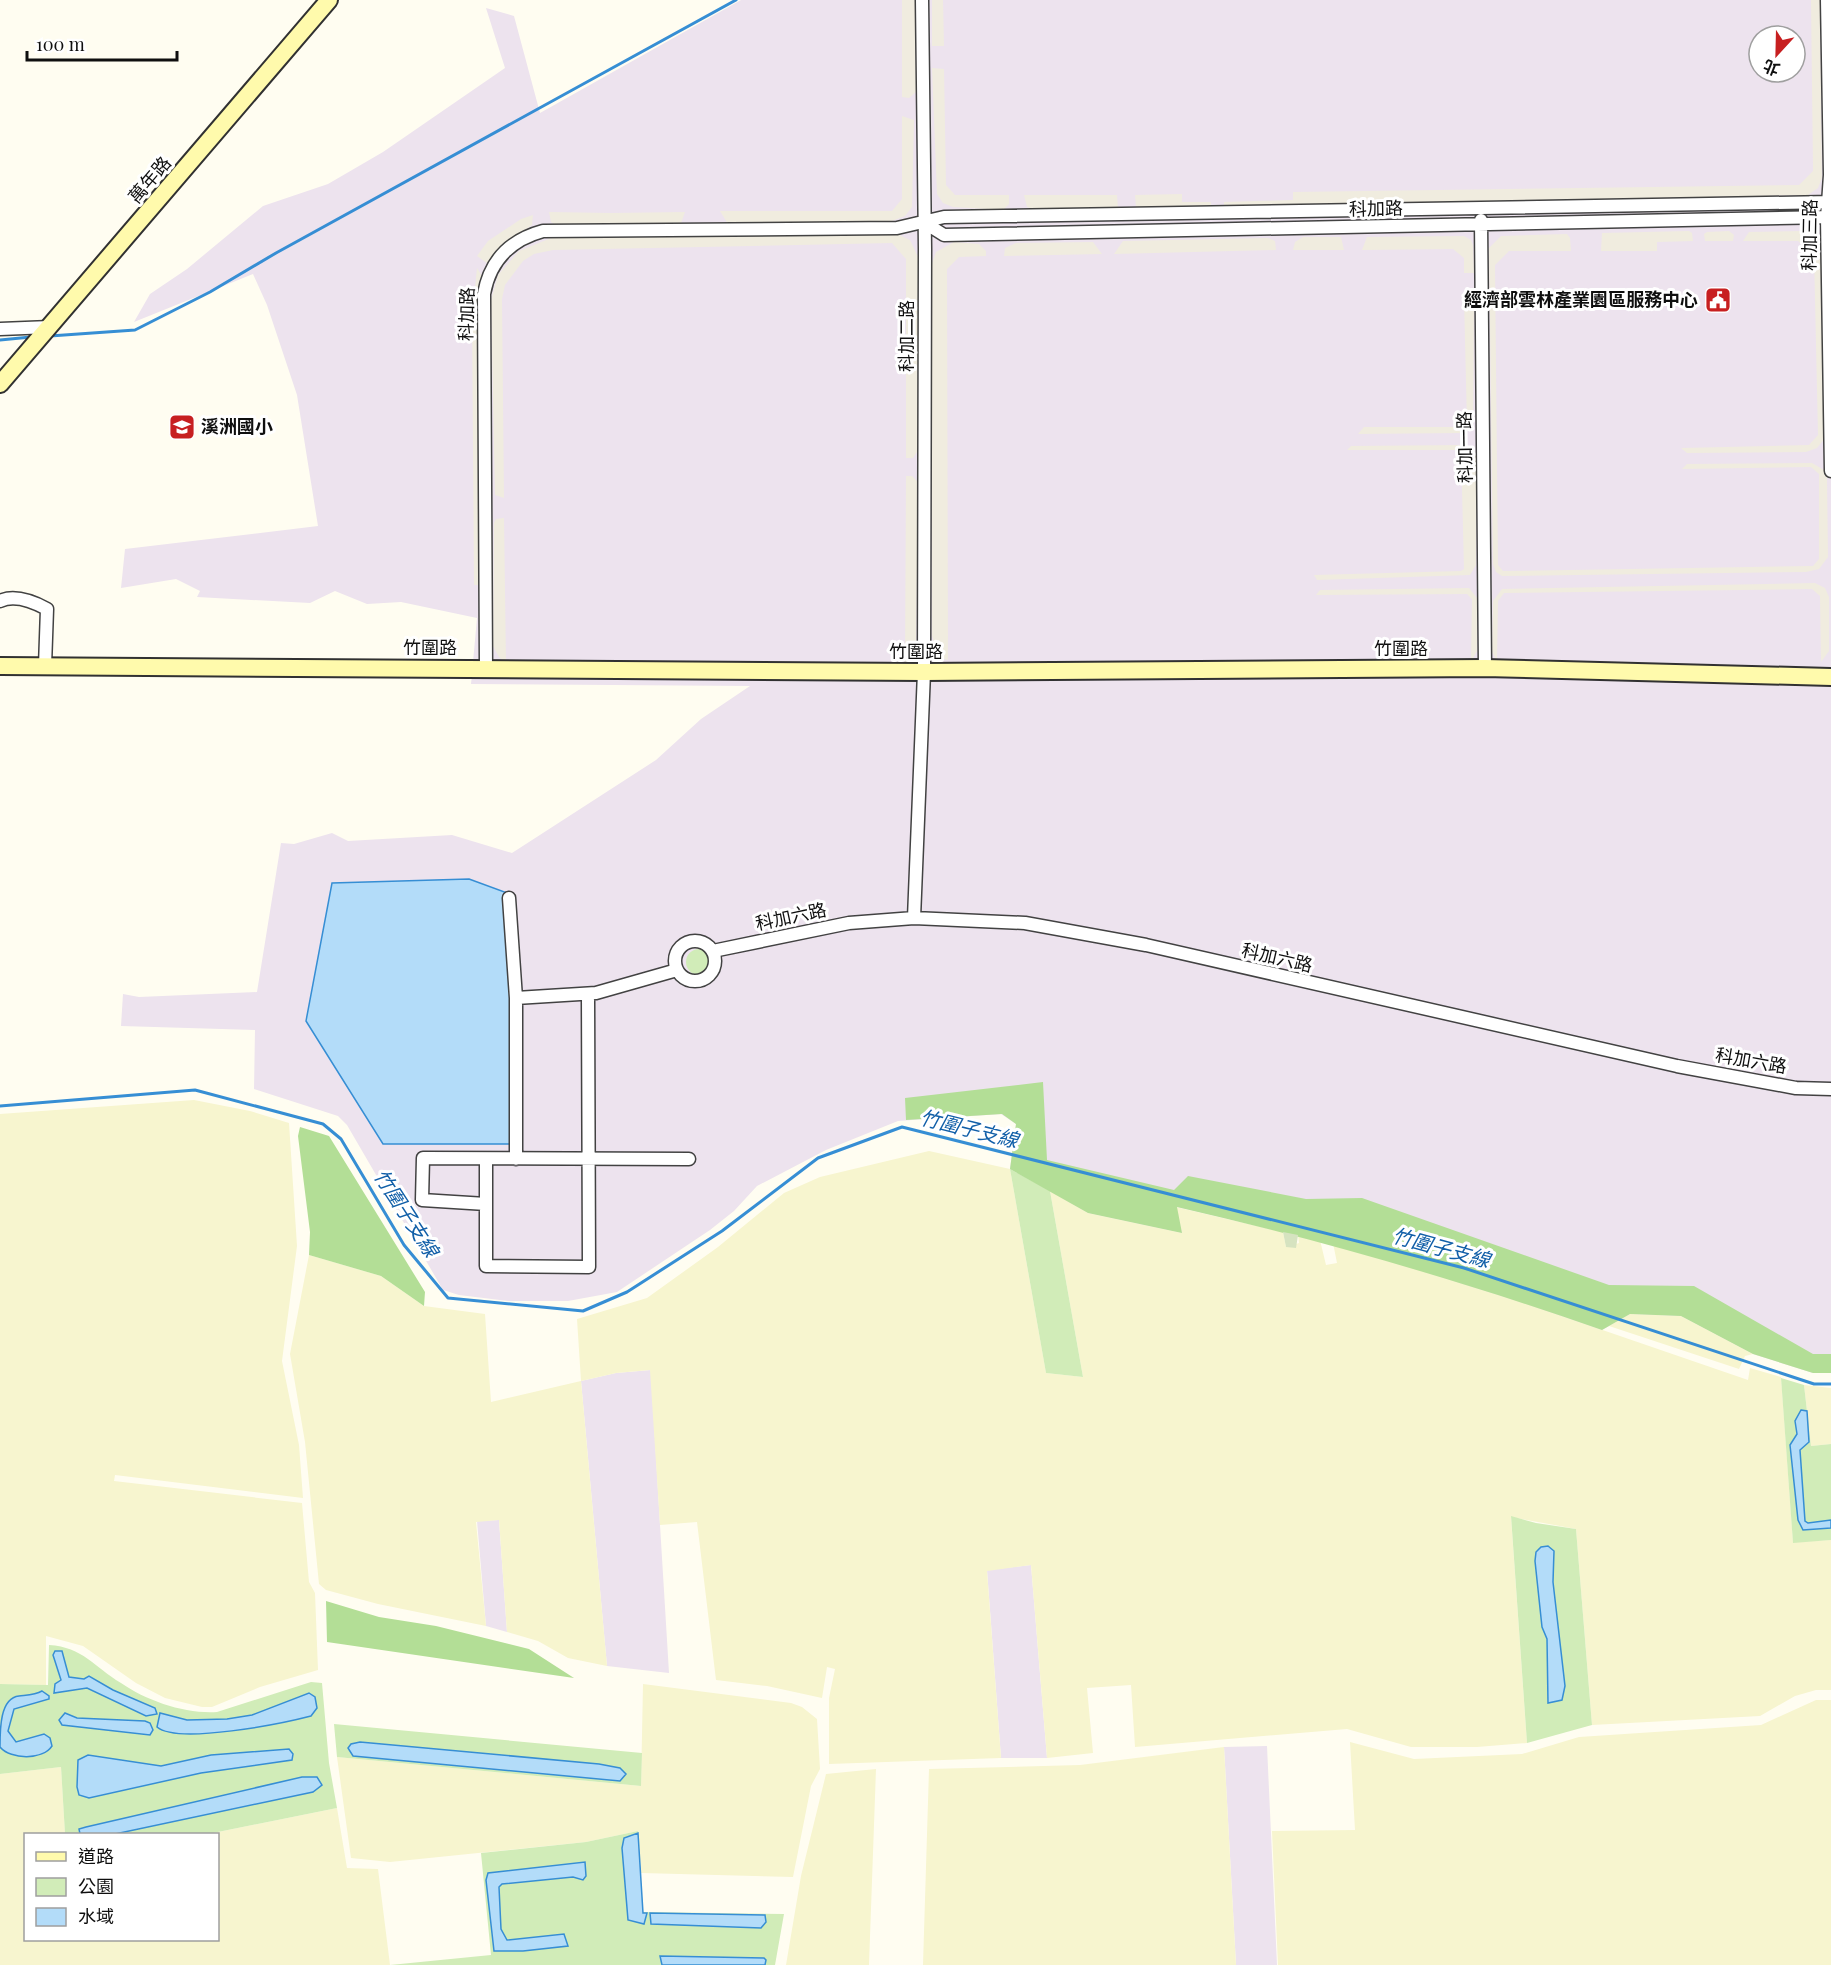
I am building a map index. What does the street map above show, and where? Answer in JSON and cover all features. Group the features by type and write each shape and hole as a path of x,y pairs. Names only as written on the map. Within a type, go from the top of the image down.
{"street":[{"name":"萬年路","path":"0,384 329,0"},
{"name":"科加二路","path":"914,918 924,672 925,223 922,0"},
{"name":"科加三路","path":"1827,0 1831,471"},
{"name":"科加路","path":"486,668 483,306 488,274 500,256 515,243 543,231 897,228 944,217 1829,202"},
{"name":"科加一路","path":"1481,208 1485,668"},
{"name":"科加路","path":"925,223 944,235 1829,218"},
{"path":"0,329 44,333"},
{"path":"0,601 31,601 48,609 45,666"},
{"name":"竹圍路","path":"0,666 924,672 1485,668 1831,677"},
{"path":"509,898 516,998 516,1159"},
{"name":"科加六路","path":"713,951 849,923 914,918 1026,923 1086,932 1666,1064 1796,1088 1831,1089"},
{"path":"688,942 702,943 713,951 713,970 705,979 686,979 677,970 675,957 682,946 688,942"},
{"path":"516,998 588,994 677,970"},
{"path":"486,1159 486,1266 589,1267 588,994"},
{"path":"486,1204 422,1200 423,1158 689,1159"}],"shaded area":[{"path":"741,0 1831,0 1831,1373 1813,1373 1753,1354 1681,1316 1630,1314 1602,1330 1333,1243 1177,1207 1182,1233 1088,1213 1010,1169 1016,1124 1001,1114 898,1121 826,1150 757,1186 734,1211 710,1230 617,1292 568,1301 508,1301 459,1295 443,1290 347,1125 338,1116 254,1089 255,1030 121,1026 123,994 139,997 257,992 281,843 294,844 332,833 348,841 452,835 512,853 656,760 701,719 750,686 471,684 477,618 401,602 367,604 335,591 310,603 197,597 200,591 176,579 121,588 125,549 318,526 297,395 267,305 253,274 134,322 150,294 187,269 263,206 328,184 383,152 505,68 486,8 514,16 540,113"},
{"path":"902,0 915,0 916,92 909,98 902,97"},
{"path":"932,0 943,0 944,46 932,46"},
{"path":"1811,0 1820,0 1822,178 1818,188 1808,195 1224,207 1224,202 1293,200 1293,192 1799,185 1813,171"},
{"path":"932,68 944,69 946,185 955,195 1009,195 1009,204 1003,210 953,207 943,203 937,194"},
{"path":"902,116 914,120 912,207 905,216 892,221 728,224 720,211 892,211 902,199"},
{"path":"1182,194 1182,202 1211,202 1211,208 1136,208 1135,195"},
{"path":"1024,195 1117,195 1118,208 1035,210 1027,207"},
{"path":"549,212 685,212 680,226 558,226 551,222"},
{"path":"533,215 532,225 498,249 488,264 477,256 488,241 521,219"},
{"path":"1689,231 1692,233 1693,241 1657,242 1657,251 1601,251 1602,233"},
{"path":"1729,231 1734,235 1733,241 1705,241 1704,234 1707,232"},
{"path":"1801,231 1813,234 1823,247 1826,437 1817,448 1806,452 1687,453 1681,448 1809,445 1818,435 1814,254 1798,241 1743,241 1749,232"},
{"path":"895,233 910,240 918,257 919,449 913,458 906,458 906,259 892,243 553,250 534,254 523,261 505,285 502,299 504,498 495,495 491,300 498,275 519,251 551,238"},
{"path":"1567,234 1570,238 1571,251 1509,251 1495,265 1498,565 1503,571 1813,566 1819,559 1819,474 1811,467 1682,469 1687,464 1812,463 1824,470 1827,477 1828,557 1819,569 1806,572 1502,576 1496,572 1493,564 1489,248 1501,236"},
{"path":"1464,236 1471,240 1473,246 1474,273 1464,273 1464,258 1453,249 1362,250 1367,237"},
{"path":"1303,237 1341,237 1344,250 1293,250 1295,242"},
{"path":"1268,238 1275,241 1276,250 1114,254 1123,241"},
{"path":"954,242 979,244 986,251 986,256 959,257 947,269 948,660 938,657 932,636 932,263 936,252"},
{"path":"1093,242 1102,254 1004,256 1005,248 1016,243"},
{"path":"477,268 482,276 478,314 480,585 474,585 472,316"},
{"path":"1474,297 1473,429 1463,433 1358,434 1364,427 1463,427 1467,424 1464,298"},
{"path":"1465,445 1475,451 1476,457 1476,565 1470,575 1317,580 1314,575 1461,571 1464,569 1461,450 1347,450 1351,446"},
{"path":"906,476 912,476 918,482 916,649 905,663"},
{"path":"504,518 506,663 499,657 493,646 494,523 496,519"},
{"path":"1815,583 1825,588 1829,597 1829,651 1821,662 1820,596 1812,589 1504,593 1498,601 1497,661 1492,652 1493,601 1502,589"},
{"path":"1469,588 1477,598 1477,651 1471,662 1472,599 1467,594 1316,595 1320,590"},
{"path":"194,1100 250,1111 289,1123 297,1246 282,1361 299,1445 303,1498 115,1475 114,1481 302,1503 309,1582 315,1593 318,1670 260,1687 212,1707 202,1707 165,1698 136,1683 83,1646 46,1636 46,1685 0,1684 0,1114"},
{"path":"929,1151 1010,1169 1046,1373 1083,1377 1050,1191 1088,1213 1182,1233 1176,1207 1283,1232 1286,1247 1299,1243 1298,1235 1320,1240 1326,1265 1337,1263 1333,1243 1524,1303 1748,1380 1750,1368 1781,1377 1793,1542 1831,1540 1831,1690 1816,1690 1795,1696 1760,1716 1592,1725 1576,1529 1511,1517 1527,1743 1477,1747 1411,1747 1347,1729 1135,1747 1131,1685 1087,1688 1093,1753 1047,1758 1031,1565 987,1571 1001,1758 829,1764 829,1698 835,1669 827,1667 822,1698 767,1686 716,1680 697,1522 660,1525 650,1370 616,1373 581,1381 577,1319 647,1298 718,1247 784,1193 820,1177"},
{"path":"309,1255 381,1276 424,1306 485,1314 491,1402 581,1381 607,1666 568,1658 538,1641 507,1632 499,1520 476,1522 486,1626 378,1604 326,1590 319,1584 305,1442 290,1354"},
{"path":"1630,1314 1681,1316 1753,1354 1745,1356 1739,1369 1609,1326"},
{"path":"651,1370 669,1673 607,1666 581,1381 616,1373"},
{"path":"1804,1385 1831,1388 1831,1444 1811,1446"},
{"path":"499,1520 507,1632 486,1626 477,1521"},
{"path":"1031,1565 1047,1758 1001,1758 987,1570"},
{"path":"643,1684 791,1703 802,1707 817,1719 820,1769 811,1786 793,1877 641,1873 638,1831 586,1842 390,1862 351,1858 337,1757 641,1786"},
{"path":"1816,1700 1831,1700 1831,1965 1278,1965 1272,1831 1355,1830 1350,1742 1414,1759 1522,1754 1579,1737 1761,1725"},
{"path":"1267,1746 1277,1965 1236,1965 1224,1747"},
{"path":"1224,1747 1236,1965 923,1965 929,1769 1080,1765"},
{"path":"61,1767 65,1833 24,1833 24,1941 219,1941 219,1833 213,1833 337,1808 347,1868 378,1869 390,1965 0,1965 0,1774"},
{"path":"876,1769 869,1965 786,1965 801,1876 826,1774"}],"green space":[{"path":"699,949 708,953 712,962 708,971 699,975 690,971 686,962 690,953"},
{"path":"1043,1082 1047,1160 1174,1190 1188,1176 1306,1199 1362,1198 1609,1285 1694,1286 1813,1354 1831,1354 1831,1373 1813,1373 1753,1354 1681,1316 1630,1314 1602,1330 1391,1262 1177,1207 1182,1233 1088,1213 1010,1169 1016,1124 1002,1114 906,1120 905,1098"},
{"path":"300,1127 329,1136 425,1292 424,1306 381,1276 309,1255 310,1232 298,1136"},
{"path":"1010,1169 1050,1191 1083,1377 1046,1373"},
{"path":"1283,1232 1298,1235 1296,1248 1286,1247"},
{"path":"1781,1378 1804,1385 1811,1446 1831,1444 1831,1540 1793,1543"},
{"path":"1511,1516 1536,1523 1576,1529 1592,1725 1527,1743"},
{"path":"326,1601 379,1617 436,1626 529,1649 574,1678 327,1642"},
{"path":"49,1645 80,1654 112,1677 154,1701 192,1711 217,1712 311,1682 322,1683 329,1763 337,1808 213,1833 65,1833 61,1767 0,1774 0,1684 48,1685"},
{"path":"334,1724 642,1753 641,1786 337,1757"},
{"path":"638,1831 643,1912 784,1914 775,1965 390,1965 491,1955 481,1853 586,1842"}],"water":[{"path":"469,879 510,894 513,1144 383,1144 306,1021 332,883"},
{"path":"1801,1410 1807,1411 1809,1442 1800,1450 1805,1521 1808,1523 1831,1520 1831,1528 1803,1530 1798,1520 1790,1445 1797,1434 1795,1421"},
{"path":"1548,1546 1554,1551 1553,1582 1565,1686 1562,1700 1548,1703 1547,1639 1542,1627 1535,1561 1536,1552 1541,1547"},
{"path":"55,1651 62,1651 69,1677 84,1679 89,1676 113,1690 155,1708 157,1714 146,1716 87,1688 54,1693 55,1684 61,1680 53,1655"},
{"path":"42,1691 49,1696 49,1699 14,1709 8,1731 16,1742 44,1734 50,1738 52,1746 42,1754 27,1757 5,1751 0,1747 0,1732 2,1716 8,1702 19,1696"},
{"path":"309,1693 315,1697 317,1708 311,1716 232,1731 208,1733 169,1732 157,1727 160,1713 187,1720 227,1719 252,1715"},
{"path":"65,1713 77,1718 145,1721 150,1723 153,1730 150,1735 62,1725 59,1720"},
{"path":"360,1742 599,1764 620,1768 626,1774 620,1781 353,1756 348,1748 351,1744"},
{"path":"289,1749 293,1754 292,1760 201,1773 89,1798 79,1795 77,1787 78,1760 88,1755 161,1766 211,1755"},
{"path":"302,1777 317,1777 322,1785 313,1792 120,1833 80,1833 79,1829"},
{"path":"638,1833 643,1913 647,1913 644,1924 628,1920 622,1848 624,1838"},
{"path":"585,1862 586,1876 583,1880 573,1877 502,1884 499,1887 501,1929 507,1940 564,1934 568,1946 523,1951 494,1951 486,1880 488,1873"},
{"path":"650,1913 765,1915 766,1922 761,1928 651,1924"},
{"path":"660,1956 764,1958 766,1960 765,1965 662,1965"}],"waterway":[{"path":"50,336 135,330 210,292 276,253 736,0"},
{"path":"0,340 31,337"},
{"name":"竹圍子支線","path":"0,1106 195,1090 323,1124 341,1139 404,1245 448,1298 583,1311 627,1292 722,1231 818,1158 902,1127 1464,1268 1814,1384 1831,1384"}],"place":[{"name":"經濟部雲林產業園區服務中心","path":"1718,300"},
{"name":"溪洲國小","path":"182,427"}]}
